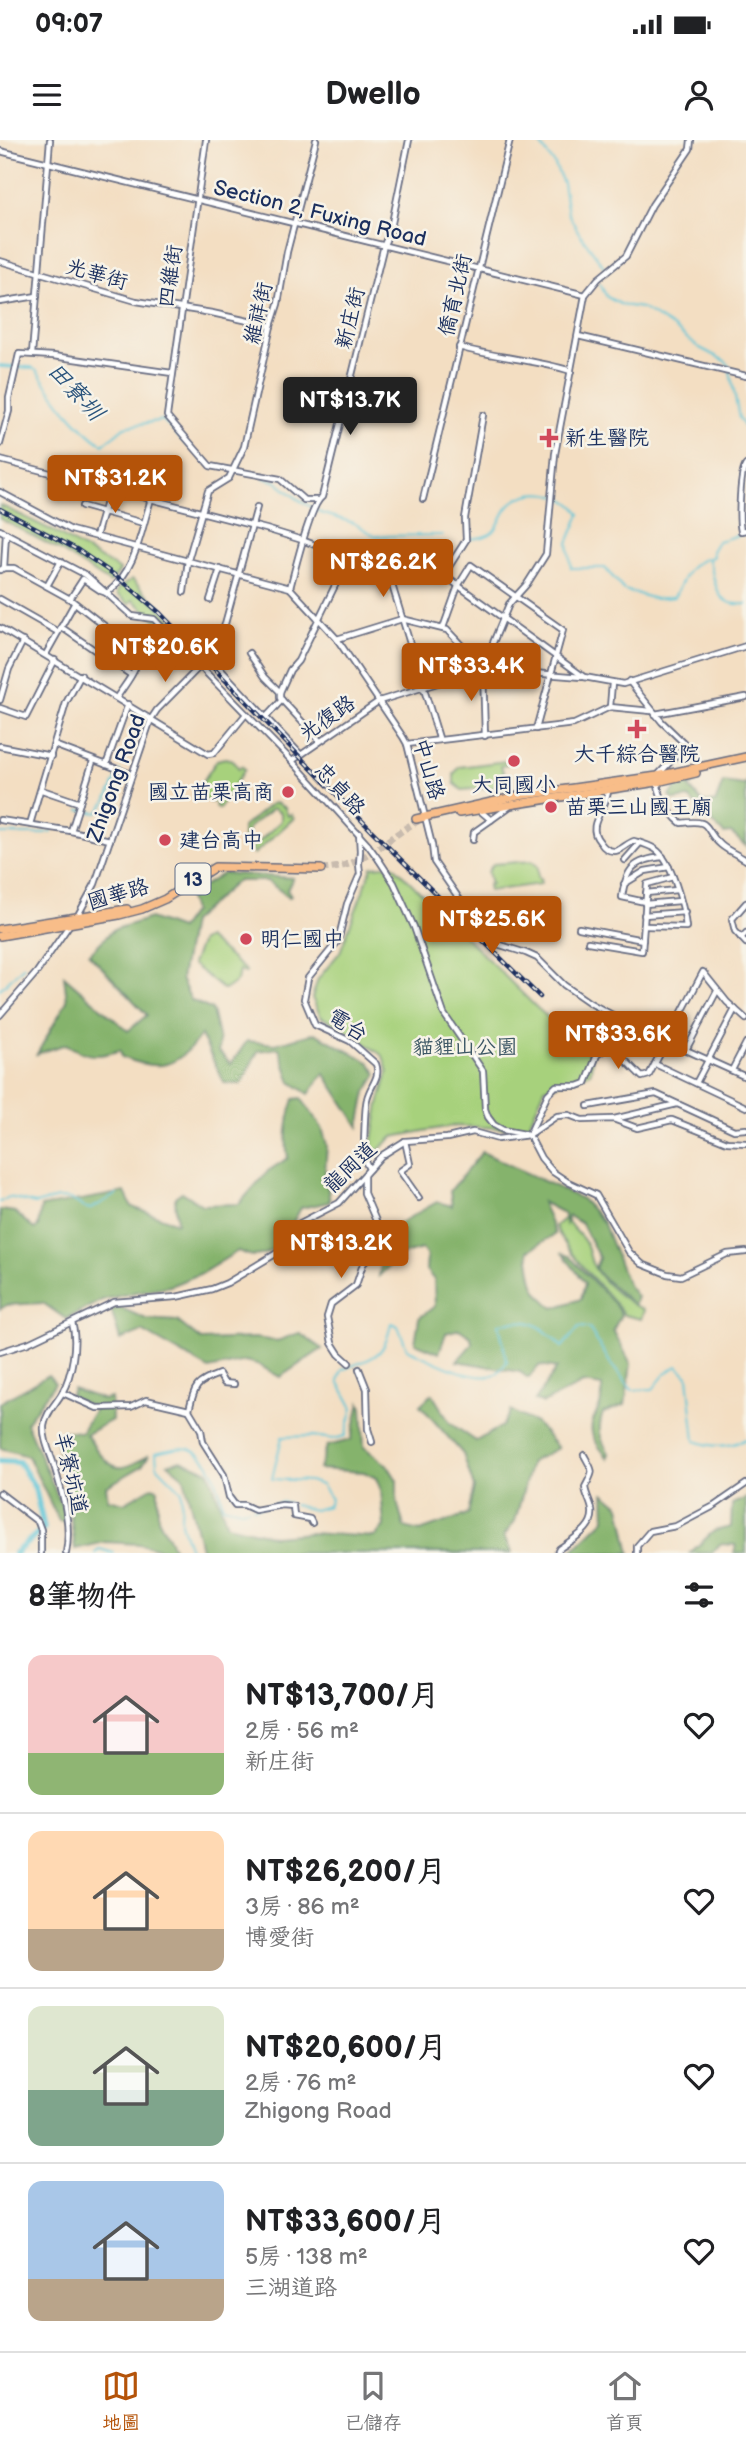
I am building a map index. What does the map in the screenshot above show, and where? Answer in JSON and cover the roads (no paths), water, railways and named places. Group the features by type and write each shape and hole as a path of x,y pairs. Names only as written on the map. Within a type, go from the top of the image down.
{"main road":[{"name":"中山路","path":"421,819 513,800 657,779 746,759"},
{"name":"中山路","path":"421,819 513,800"},
{"name":"國華路","path":"0,936 119,915 164,897 215,867 321,868"},
{"name":"國華路","path":"0,929 123,910 164,897"}],"street":[{"path":"32,354 50,140"},
{"name":"四維街","path":"206,140 167,416 209,466 232,470"},
{"name":"維祥街","path":"184,592 188,560 208,491 225,482 244,447 278,304 294,222 316,140"},
{"name":"新庄街","path":"290,588 305,541 310,514 322,498 384,245 391,228 409,140"},
{"name":"僑育北街","path":"423,499 510,140"},
{"path":"485,736 483,669 509,604 541,565 545,554 555,454 585,295 598,279 626,256 652,205 690,149 691,140"},
{"name":"Section 2, Fuxing Road","path":"0,150 585,295"},
{"name":"光華街","path":"0,261 39,275 136,302 182,308 271,326"},
{"path":"0,302 37,296"},
{"path":"578,336 746,376"},
{"path":"459,347 523,358 570,371"},
{"path":"0,443 19,354 173,373"},
{"path":"443,576 467,540 465,518 482,415"},
{"path":"0,460 305,541 388,572 443,576 584,677"},
{"path":"743,531 739,523 742,491 739,483 746,465"},
{"path":"232,470 280,479 304,500 318,500"},
{"path":"96,536 110,488"},
{"path":"0,492 59,525 290,588"},
{"path":"46,654 83,579 107,593 128,570 150,499"},
{"path":"82,506 143,523"},
{"name":"Zhigong Road","path":"0,1015 37,972 91,895 151,719 209,657 225,631 257,508"},
{"path":"3,531 2,569 15,568 72,601 130,645 139,657"},
{"name":"忠貞路","path":"3,531 86,575 132,616 154,620 359,832 394,883 414,927 444,1014 483,1071 485,1109 488,1117 494,1125 503,1130 529,1135"},
{"path":"280,692 349,557"},
{"path":"47,586 61,561"},
{"path":"443,628 458,586 471,565 563,630 536,729"},
{"path":"210,600 220,569"},
{"path":"388,572 439,739"},
{"name":"中山路","path":"290,588 337,639 407,744 421,819"},
{"path":"0,599 60,630 131,675"},
{"path":"337,639 402,619 447,630 483,669"},
{"path":"0,628 211,754 246,714"},
{"path":"139,657 163,652 175,640"},
{"path":"0,700 9,669 23,641"},
{"name":"光復路","path":"292,761 379,701 483,669 584,677 623,684 746,646"},
{"path":"249,653 265,677 280,692 282,700 320,741"},
{"path":"117,697 139,657"},
{"path":"209,657 301,755"},
{"path":"0,708 26,717 55,660"},
{"path":"30,824 66,703 81,675"},
{"path":"629,681 653,712 686,745 657,779 669,814 681,824 700,821 720,844 746,860"},
{"path":"610,707 612,683"},
{"path":"407,744 574,724 610,707 653,712 746,697"},
{"path":"266,717 282,700"},
{"path":"106,765 128,704"},
{"path":"54,745 131,774"},
{"path":"0,746 51,756"},
{"path":"71,831 93,761"},
{"path":"607,786 607,801 597,814 595,823 597,839 603,846 615,851 634,841 657,849 669,867 685,912 687,927 644,926"},
{"path":"42,790 80,803"},
{"path":"473,840 474,832 513,800"},
{"path":"478,809 491,820"},
{"path":"421,819 437,870 487,939 537,958 579,997 635,1027 746,1077"},
{"path":"0,820 110,840"},
{"name":"電台","path":"359,832 360,874 347,904 338,941 308,978 303,993 304,1004 315,1024 351,1041 378,1069 378,1076 366,1107 365,1161 369,1169"},
{"path":"625,860 641,842"},
{"path":"663,857 640,861 627,874 622,897 645,903 680,901"},
{"path":"624,884 645,871 669,867"},
{"path":"588,942 642,951 647,884 673,877"},
{"path":"646,893 677,890"},
{"path":"746,903 732,919 735,931 746,943"},
{"path":"644,915 685,912"},
{"path":"579,928 643,940"},
{"path":"741,938 746,933"},
{"path":"612,1048 642,1077 649,1074 703,972 717,991 746,1019"},
{"path":"686,1050 717,991"},
{"path":"696,1083 734,1009"},
{"path":"635,1027 621,1044 605,1049 597,1055 586,1083 578,1086 556,1086 548,1094 529,1135 541,1158 553,1172 596,1195 629,1252 642,1264 667,1275 681,1276 727,1254 746,1252"},
{"path":"732,1070 746,1044"},
{"path":"655,1064 746,1107"},
{"path":"588,1106 656,1094 734,1130 746,1129"},
{"path":"613,1119 678,1103"},
{"name":"龍岡道","path":"0,1352 72,1324 93,1310 114,1302 176,1297 227,1283 282,1250 300,1223 339,1203 381,1156 405,1141 447,1138 473,1132 498,1139 529,1135 557,1116 569,1115 582,1120 613,1119 637,1128 672,1120 727,1142 746,1143"},
{"path":"405,1141 410,1164 400,1171 419,1198"},
{"path":"349,1363 332,1343 327,1317 331,1304 356,1285 363,1264 369,1258 376,1221 365,1193 364,1176"},
{"name":"羊寮坑道","path":"66,1553 66,1505 44,1435 48,1415 62,1392 72,1358 72,1324"},
{"path":"359,1369 367,1389 368,1429 372,1443"},
{"path":"234,1384 224,1382 219,1374 200,1381 195,1387 189,1410 201,1430 202,1442 224,1475 229,1497 235,1505 244,1505 260,1511 293,1506 294,1516 310,1519 312,1523"},
{"path":"62,1392 97,1408 131,1407 146,1400 189,1410"},
{"path":"556,1553 589,1526 592,1516 593,1507 585,1487 593,1476 593,1471 584,1455"},
{"path":"637,1553 637,1546 650,1531 676,1526 714,1506 746,1483"},
{"path":"0,1493 38,1522 41,1530 41,1553"}],"waterway":[{"path":"537,140 554,163 563,183 568,213 605,268"},
{"path":"599,283 607,297 622,305 642,308 698,347 725,361 729,366 739,418 746,430"},
{"name":"田寮圳","path":"0,366 32,368"},
{"name":"田寮圳","path":"32,368 75,420 103,445 124,427 163,420 188,446"},
{"name":"田寮圳","path":"264,478 275,481 321,513 354,523 375,536 443,535"},
{"name":"田寮圳","path":"468,539 491,533 516,500 535,493 556,496 566,500 580,514 568,543 571,568 605,568 624,590 655,599 674,597 690,569 708,558 721,597 727,602 746,604"},
{"path":"709,558 713,557 712,551 718,541 746,533"},
{"path":"80,810 98,813 120,771"},
{"path":"0,834 39,834 52,831"},
{"path":"0,989 24,966"},
{"path":"0,1202 9,1197 35,1204 58,1198 71,1199 91,1209 117,1194"},
{"path":"294,1505 314,1510 328,1506 331,1499 321,1485 309,1481 272,1479 282,1437 313,1436 333,1439 345,1436 353,1408 338,1381 342,1370 376,1355 385,1344 391,1323 398,1326 407,1349 452,1369 477,1376 496,1374 507,1362 499,1324 520,1321 534,1324 562,1347 579,1327 589,1328 611,1364 632,1390 653,1389 665,1374 677,1366 688,1377 695,1441 721,1446 746,1439"},
{"path":"191,1553 181,1523 182,1491 157,1466 156,1453 182,1448 198,1453 213,1473 223,1506 248,1509"},
{"path":"0,1461 19,1462 35,1488 44,1528 15,1553"},
{"path":"253,1508 289,1503"},
{"path":"95,1553 100,1549 114,1553"}],"tunnel":[{"path":"321,869 350,864 418,821"}],"railway":[{"path":"0,509 78,550 119,578 160,613 372,831 540,997"}],"place":[{"name":"新生醫院","path":"549,438"},
{"name":"大千綜合醫院","path":"637,729"},
{"name":"大同國小","path":"514,761"},
{"name":"國立苗栗高商","path":"288,792"},
{"name":"苗栗三山國王廟","path":"551,807"},
{"name":"建台高中","path":"165,840"},
{"name":"明仁國中","path":"246,939"}],"park label":[{"name":"貓貍山公園","path":"465,1047"}]}
